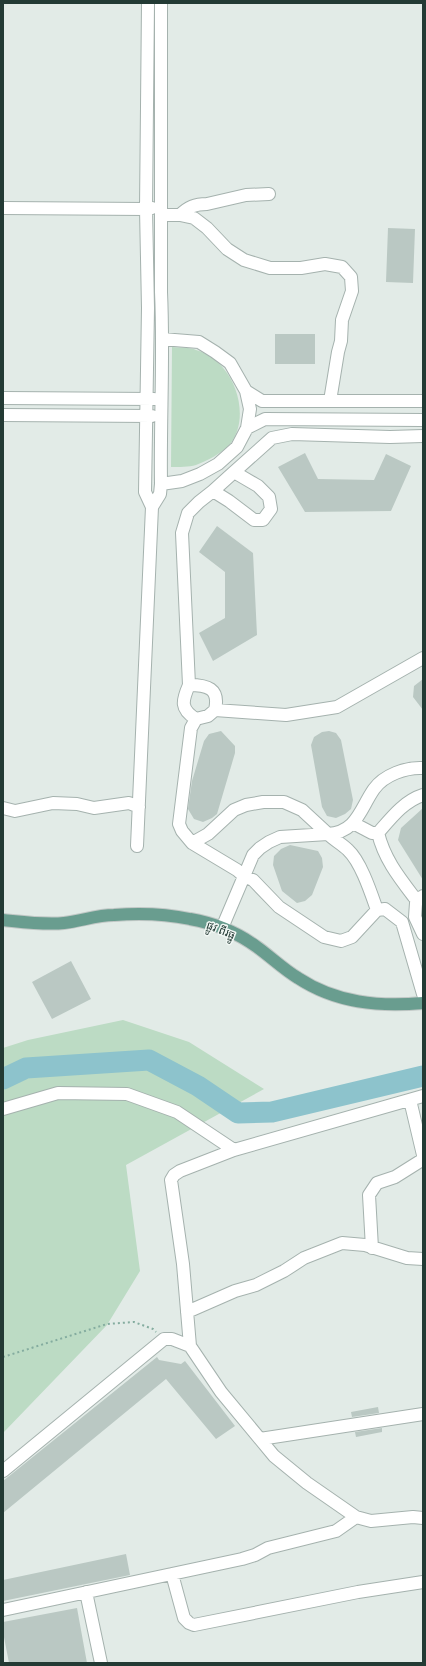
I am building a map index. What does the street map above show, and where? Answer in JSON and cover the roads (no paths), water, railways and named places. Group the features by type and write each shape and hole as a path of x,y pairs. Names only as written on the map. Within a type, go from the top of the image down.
{"main road":[{"name":"ផ្លូវ ពីរធ្នូ","path":"3,920 30,923 62,923 114,914 154,915 190,919 222,928 256,946 297,978 331,996 368,1003 395,1005 423,1003"}],"street":[{"path":"138,846 152,507 145,492 145,416 148,308 146,209 148,3"},
{"path":"152,507 160,494 161,484 161,3"},
{"path":"148,23 161,22"},
{"path":"180,215 188,208 200,204 207,204 246,195 269,194"},
{"path":"3,208 146,209 161,211 194,218 208,228 226,249 244,260 270,268 301,268 325,264 342,267 351,277 352,291 342,320 341,341 330,401"},
{"path":"161,484 182,481 200,474 218,464 237,447 247,428 250,410 246,391 230,363 199,342 162,339"},
{"path":"246,391 262,401 423,401"},
{"path":"3,398 161,399"},
{"path":"3,415 160,416"},
{"path":"247,428 265,419 423,420"},
{"path":"188,686 207,686 214,692 217,701 215,710 208,716 196,718 188,714 184,706 184,696 188,686 182,533 188,513 272,438 292,434 390,437 423,436"},
{"path":"213,491 254,520 263,520 271,509 269,497 258,486 234,472"},
{"path":"215,710 286,716 337,707 423,658"},
{"path":"196,718 191,728 179,824 182,831 192,843 237,870 244,877 254,880 279,907 324,937 340,941 352,937 377,910 385,909 402,922 423,994"},
{"path":"222,928 253,855 269,842 280,837 295,835 307,836 344,831 353,823 363,810 374,788 384,779 398,772 423,768"},
{"path":"353,823 372,833 378,833 400,808 416,797 423,795"},
{"path":"192,843 208,834 234,810 246,805 263,802 284,802 302,810 348,850 356,860 370,889 377,910"},
{"path":"3,808 15,811 53,803 77,804 94,808 129,803 139,807"},
{"path":"378,833 389,864 414,897 421,897"},
{"path":"421,897 416,903 416,917 423,934"},
{"path":"402,922 416,917"},
{"path":"3,1109 58,1093 127,1094 178,1112 234,1150"},
{"path":"423,1096 234,1150 180,1171 174,1175 171,1180 182,1264 190,1346 221,1392 274,1456 308,1483 356,1517 371,1521 413,1517 423,1518"},
{"path":"372,1248 369,1195 371,1191 377,1183 395,1177 422,1160 423,1156 410,1100"},
{"path":"187,1312 235,1291 256,1285 304,1258 342,1243 365,1245 408,1258 423,1258"},
{"path":"3,1471 164,1339 172,1339 190,1346"},
{"path":"260,1439 423,1414"},
{"path":"3,1610 242,1559 255,1555 268,1548 336,1531 356,1517"},
{"path":"172,1574 184,1618 189,1623 194,1625 358,1592 423,1582"},
{"path":"86,1592 101,1663"}],"waterway":[{"path":"3,1079 26,1068 149,1060 198,1086 238,1113 272,1112 423,1076"}]}
